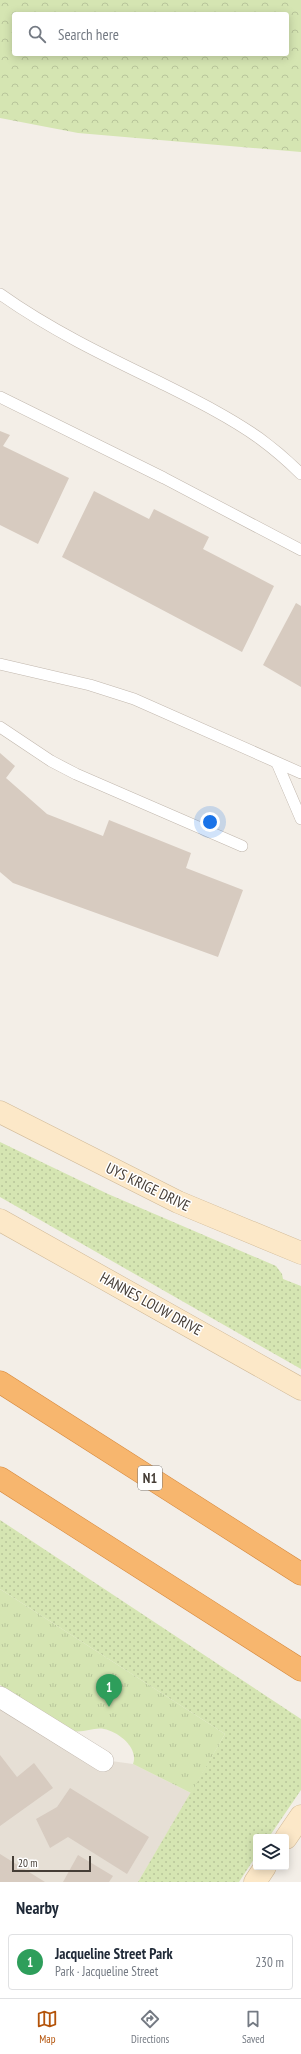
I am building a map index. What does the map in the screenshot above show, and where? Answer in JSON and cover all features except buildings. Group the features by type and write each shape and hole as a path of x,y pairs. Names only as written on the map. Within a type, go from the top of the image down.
{"highway":[{"name":"N1","path":"0,1382 301,1574"},
{"path":"0,1478 301,1670"}],"street":[{"name":"UYS KRIGE DRIVE","path":"0,1112 165,1195 227,1223 301,1253"},
{"name":"HANNES LOUW DRIVE","path":"0,1220 301,1390"},
{"path":"0,1696 103,1761"},
{"path":"289,1834 301,1816"},
{"path":"255,1882 264,1870"}],"lane":[{"path":"0,294 15,305 98,352 238,424 260,438 301,474"},
{"path":"0,397 164,478 301,550"},
{"path":"0,664 90,685 134,699 301,773"},
{"path":"0,727 51,761 76,774 242,846"},
{"path":"278,762 301,819"}],"shaded area":[{"path":"0,1694 104,1760 133,1764 191,1793 138,1882 0,1882"}],"green space":[{"path":"0,0 301,0 301,152 78,133 0,118"},
{"path":"0,1142 108,1194 276,1266 282,1274 283,1279 301,1286 301,1369 0,1197"},
{"path":"0,1520 301,1719 301,1790 271,1834 253,1834 253,1861 239,1882 138,1882 225,1734 0,1589"},
{"path":"0,1589 225,1734 191,1793 133,1764 133,1752 126,1742 116,1733 104,1729 73,1731 0,1685"}],"place":[{"name":"Jacqueline Street Park","path":"109,1707"}]}
